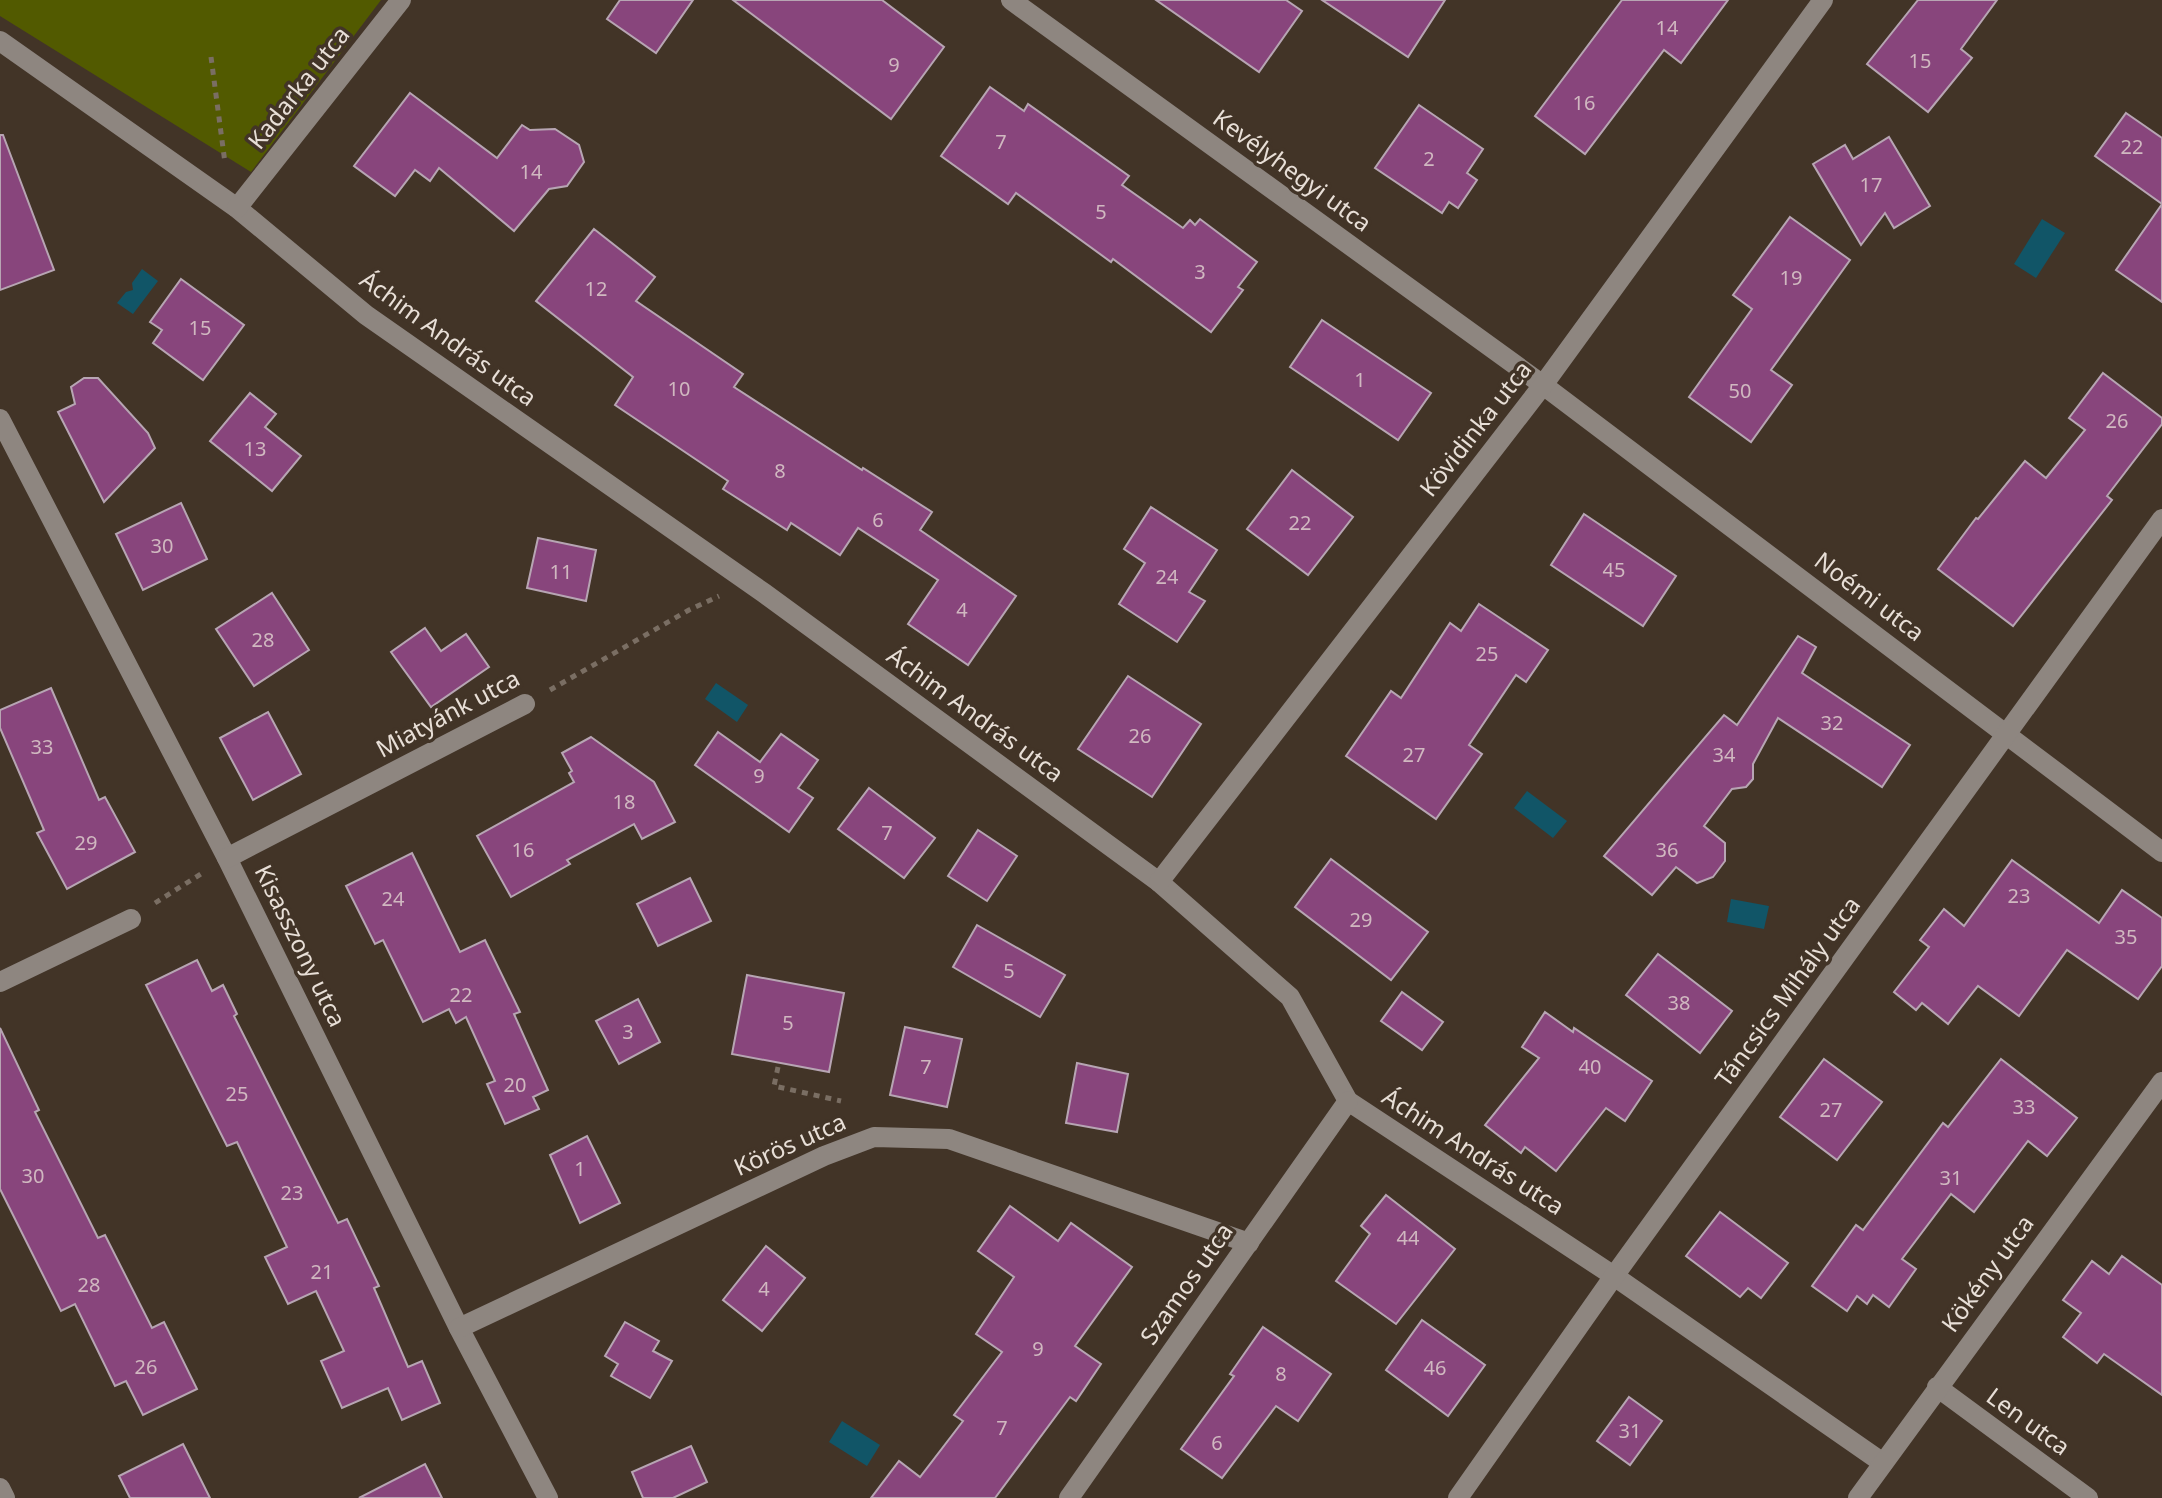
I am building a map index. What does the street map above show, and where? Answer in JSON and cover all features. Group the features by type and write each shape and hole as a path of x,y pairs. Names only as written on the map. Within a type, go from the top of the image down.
{"street":[{"name":"Kadarka utca","path":"234,206 401,0"},
{"name":"Kevélyhegyi utca","path":"1011,0 1543,385"},
{"name":"Kövidinka utca","path":"1159,882 1543,385 1823,0"},
{"name":"Áchim András utca","path":"0,41 234,206 366,315 757,588 1159,882 1290,997 1348,1101 1614,1276 1883,1463"},
{"name":"Noémi utca","path":"1543,385 2162,852"},
{"name":"Kisasszony utca","path":"0,419 227,858 459,1328 548,1498"},
{"name":"Táncsics Mihály utca","path":"1458,1498 1614,1276 2162,519"},
{"name":"Miatyánk utca","path":"227,858 525,704"},
{"path":"0,982 131,919"},
{"name":"Kökény utca","path":"1858,1498 2162,1082"},
{"name":"Szamos utca","path":"1069,1498 1348,1101"},
{"name":"Körös utca","path":"459,1328 824,1156 874,1137 949,1139 1249,1243"},
{"name":"Len utca","path":"1937,1387 2088,1498"},
{"path":"0,1488 5,1498"}],"path":[{"path":"211,57 234,206"},
{"name":"Miatyánk utca","path":"525,704 689,610"},
{"path":"131,919 227,858"},
{"path":"778,1067 774,1086 841,1101"}],"green space":[{"path":"0,0 381,0 251,172 0,16"}],"water":[{"path":"2042,219 2065,233 2036,278 2014,264"},
{"path":"142,269 158,281 133,314 117,303 126,292 133,290 132,283"},
{"path":"716,683 748,705 737,722 705,699"},
{"path":"1527,791 1567,821 1553,838 1514,808"},
{"path":"1731,899 1769,906 1764,929 1727,922"},
{"path":"842,1421 880,1445 867,1466 829,1442"}],"building":[{"path":"620,0 693,0 656,53 607,19"},
{"path":"733,0 882,0 944,47 891,119"},
{"path":"1156,0 1286,0 1302,11 1259,72"},
{"path":"1322,0 1445,0 1408,57"},
{"path":"1622,0 1728,0 1681,63 1664,50 1585,154 1535,116"},
{"path":"1918,0 1997,0 1961,49 1972,58 1928,112 1867,64"},
{"path":"990,87 1024,111 1028,104 1129,176 1122,185 1183,228 1190,220 1195,225 1200,219 1257,262 1238,287 1243,290 1211,332 1113,259 1111,262 1016,193 1008,204 941,156"},
{"path":"410,93 497,158 522,125 530,130 555,129 579,145 584,162 567,186 549,189 514,231 439,168 430,181 415,170 395,196 354,166"},
{"path":"1419,105 1483,149 1467,173 1477,180 1458,208 1449,202 1442,213 1375,168"},
{"path":"2126,113 2162,138 2162,204 2095,156"},
{"path":"0,135 3,135 54,270 0,290"},
{"path":"1889,137 1930,206 1894,228 1885,213 1861,245 1813,164 1845,145 1853,159"},
{"path":"2162,204 2162,302 2116,270"},
{"path":"1790,217 1850,260 1771,370 1792,385 1751,442 1689,397 1752,309 1733,295"},
{"path":"594,229 655,277 636,301 743,374 734,387 932,512 920,530 1016,596 968,665 908,624 938,580 858,528 840,555 791,523 787,530 723,489 728,481 615,405 633,377 536,301"},
{"path":"181,279 244,325 203,380 153,343 162,330 150,322"},
{"path":"1322,320 1431,393 1398,440 1290,367"},
{"path":"2103,373 2162,418 2162,424 2107,496 2112,500 2013,626 1938,569 1976,518 2025,461 2046,478 2085,430 2069,418"},
{"path":"84,378 98,378 148,433 155,448 104,502 58,412 75,404 71,387"},
{"path":"250,393 276,414 265,427 301,456 272,491 210,441"},
{"path":"1292,470 1353,517 1308,575 1247,529"},
{"path":"181,503 207,559 143,590 116,534"},
{"path":"1151,507 1217,550 1189,592 1205,601 1177,642 1119,604 1145,563 1124,549"},
{"path":"1584,514 1676,576 1643,626 1551,565"},
{"path":"538,538 596,550 586,601 527,588"},
{"path":"272,593 309,650 254,686 216,629"},
{"path":"1479,604 1548,650 1526,682 1516,675 1469,745 1482,754 1436,819 1346,756 1391,691 1401,698 1450,623 1461,631"},
{"path":"425,628 441,651 466,634 489,667 431,707 391,652"},
{"path":"1798,636 1816,647 1802,673 1910,745 1882,787 1778,718 1753,764 1753,779 1746,787 1732,789 1704,826 1725,843 1725,861 1713,877 1697,883 1676,867 1652,895 1604,856 1724,715 1737,725"},
{"path":"1128,676 1201,724 1152,797 1078,749"},
{"path":"51,688 99,800 105,797 135,852 67,889 37,833 44,830 0,728 0,710"},
{"path":"268,712 301,774 253,800 220,738"},
{"path":"718,732 760,762 781,734 818,760 798,788 813,798 789,832 695,765"},
{"path":"591,737 654,782 675,822 642,839 634,824 567,860 570,864 511,897 477,836 574,782 562,753"},
{"path":"869,788 935,838 904,878 838,829"},
{"path":"978,830 1017,856 987,901 948,876"},
{"path":"412,853 460,952 485,940 520,1012 514,1014 548,1090 533,1097 539,1109 505,1124 487,1084 495,1081 466,1017 456,1023 449,1009 423,1022 383,940 375,944 346,886"},
{"path":"1331,859 1428,932 1391,980 1295,907"},
{"path":"2012,860 2099,923 2122,890 2162,918 2162,966 2138,999 2067,950 2019,1016 1978,986 1948,1024 1922,1003 1916,1010 1894,992 1929,947 1920,940 1944,909 1964,926"},
{"path":"690,878 711,921 658,946 637,904"},
{"path":"977,925 1065,975 1040,1017 953,967"},
{"path":"1658,954 1732,1011 1700,1053 1626,995"},
{"path":"197,960 212,991 223,985 237,1014 234,1016 338,1223 347,1219 379,1286 374,1288 408,1367 422,1361 440,1403 402,1420 388,1388 342,1408 321,1361 344,1351 316,1291 288,1304 265,1257 287,1247 237,1142 227,1146 146,985"},
{"path":"747,975 844,993 829,1072 732,1054"},
{"path":"1402,992 1443,1022 1422,1050 1381,1021"},
{"path":"638,999 660,1042 619,1064 596,1021"},
{"path":"1545,1012 1652,1081 1625,1121 1606,1108 1556,1171 1525,1147 1521,1153 1485,1125 1539,1058 1522,1047"},
{"path":"905,1027 962,1039 947,1107 890,1095"},
{"path":"0,1028 39,1110 35,1112 98,1238 105,1235 152,1328 164,1322 197,1389 143,1415 126,1381 115,1386 75,1304 61,1311 0,1189"},
{"path":"1824,1059 1882,1102 1837,1160 1780,1117"},
{"path":"2001,1059 2077,1118 2047,1156 2028,1141 1974,1212 1951,1194 1902,1259 1916,1269 1889,1307 1873,1295 1867,1304 1857,1296 1847,1311 1812,1286 1856,1225 1863,1230 1943,1123 1948,1127"},
{"path":"1077,1063 1128,1074 1117,1132 1066,1123"},
{"path":"587,1136 620,1203 580,1223 550,1155"},
{"path":"1386,1195 1455,1249 1396,1324 1336,1281 1370,1234 1361,1226"},
{"path":"1010,1206 1058,1241 1071,1223 1132,1267 1075,1346 1101,1364 1076,1401 1070,1397 995,1498 871,1498 899,1461 920,1477 963,1421 954,1415 1002,1352 976,1334 1014,1277 978,1251"},
{"path":"1720,1212 1788,1263 1761,1298 1748,1288 1740,1297 1686,1256"},
{"path":"766,1246 805,1278 762,1331 723,1300"},
{"path":"2122,1256 2162,1285 2162,1395 2104,1354 2097,1363 2063,1337 2081,1313 2063,1300 2092,1261 2109,1274"},
{"path":"1422,1320 1485,1365 1448,1416 1386,1370"},
{"path":"625,1322 659,1341 653,1351 672,1361 650,1398 611,1376 618,1364 605,1356"},
{"path":"1263,1327 1331,1374 1298,1421 1276,1406 1222,1478 1181,1449 1234,1376 1230,1374"},
{"path":"1629,1397 1662,1421 1630,1465 1597,1441"},
{"path":"183,1444 210,1498 130,1498 119,1476"},
{"path":"691,1446 707,1482 673,1498 643,1498 632,1472"},
{"path":"425,1464 442,1498 359,1498"}]}
